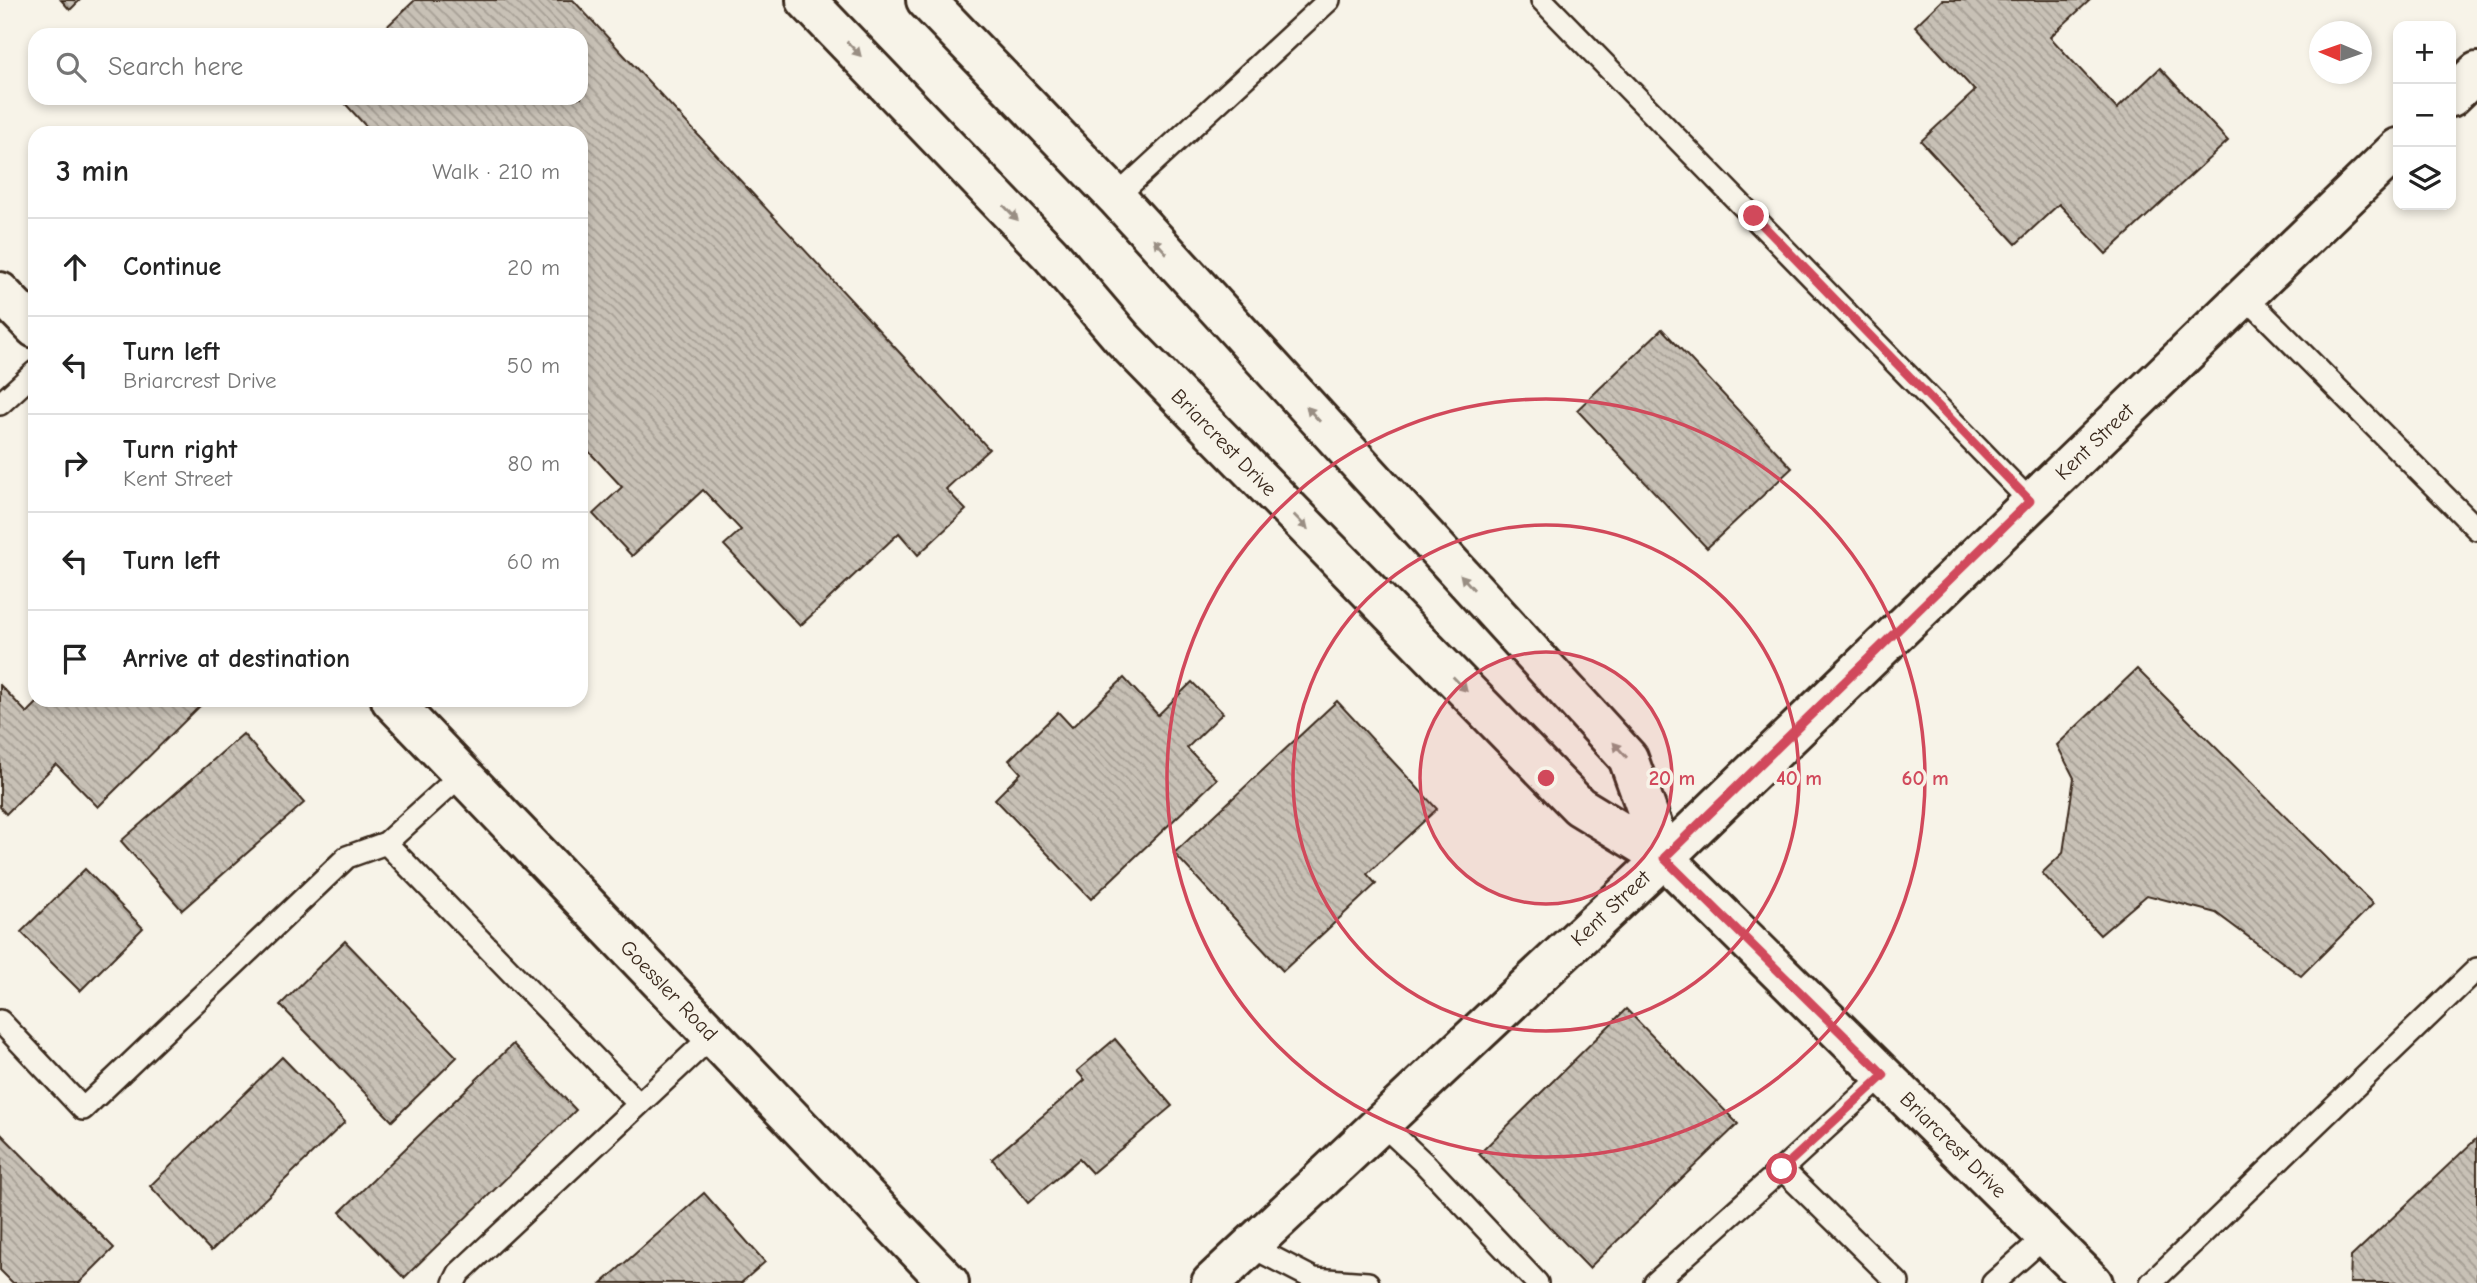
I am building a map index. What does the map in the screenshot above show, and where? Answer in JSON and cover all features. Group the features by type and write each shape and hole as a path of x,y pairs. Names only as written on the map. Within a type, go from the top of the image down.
{"main road":[{"name":"Briarcrest Drive","path":"806,0 1051,255 1122,338 1579,806 1664,858 2093,1283"},
{"name":"Briarcrest Drive","path":"926,0 1116,197 1628,758 1664,858"},
{"path":"2456,92 2477,72"},
{"name":"Kent Street","path":"1211,1283 1664,858 2030,501 2393,153"},
{"path":"0,292 28,321"},
{"name":"Goessler Road","path":"398,707 948,1283"}],"lane":[{"path":"1116,197 1329,0"},
{"path":"1542,0 2030,501"},
{"path":"2244,295 2477,529"},
{"path":"0,404 28,378"},
{"path":"0,1021 83,1109 347,856 386,843 462,775"},
{"path":"386,843 639,1104"},
{"path":"2151,1283 2477,969"},
{"path":"454,1283 458,1273 712,1036"},
{"path":"1655,1283 1884,1075"},
{"path":"1381,1123 1426,1164 1537,1283"},
{"path":"1782,1169 1898,1283"},
{"path":"1993,1283 2046,1236"},
{"path":"1250,1246 1314,1279 1368,1283"}],"building":[{"path":"61,0 80,0 70,10"},
{"path":"415,0 573,0 989,449 946,489 966,510 918,555 899,533 800,626 724,545 741,530 703,490 632,556 593,514 622,487 588,451 588,126 366,126 346,105 588,105 588,28 385,28"},
{"path":"1942,0 2090,0 2050,37 2117,109 2160,68 2228,141 2106,254 2059,204 2016,244 1921,141 1975,91 1915,26"},
{"path":"1662,329 1792,468 1707,548 1577,410"},
{"path":"2137,669 2373,904 2301,976 2216,913 2147,895 2100,935 2042,873 2063,853 2074,778 2057,745"},
{"path":"1124,678 1158,715 1192,682 1223,713 1187,748 1217,779 1091,899 995,799 1021,773 1009,760 1058,712 1072,727"},
{"path":"0,685 27,713 33,707 199,707 98,807 56,764 6,814 0,807"},
{"path":"1337,701 1437,809 1367,874 1376,884 1283,971 1174,853"},
{"path":"243,734 304,803 182,910 121,841"},
{"path":"85,869 143,928 80,991 21,932"},
{"path":"345,941 457,1057 392,1121 280,1005"},
{"path":"1626,1009 1738,1124 1589,1268 1479,1154"},
{"path":"1115,1039 1172,1106 1092,1173 1079,1159 1028,1203 992,1159 1085,1080 1077,1071"},
{"path":"513,1044 576,1110 404,1278 340,1212"},
{"path":"282,1057 345,1122 211,1251 150,1186"},
{"path":"1,1134 114,1248 79,1283 13,1283 0,1270"},
{"path":"2477,1138 2477,1283 2350,1283 2351,1257"},
{"path":"704,1193 765,1262 741,1283 602,1283"}],"route":[{"path":"1754,216 2030,501 1664,858 1884,1075 1782,1169"}]}
